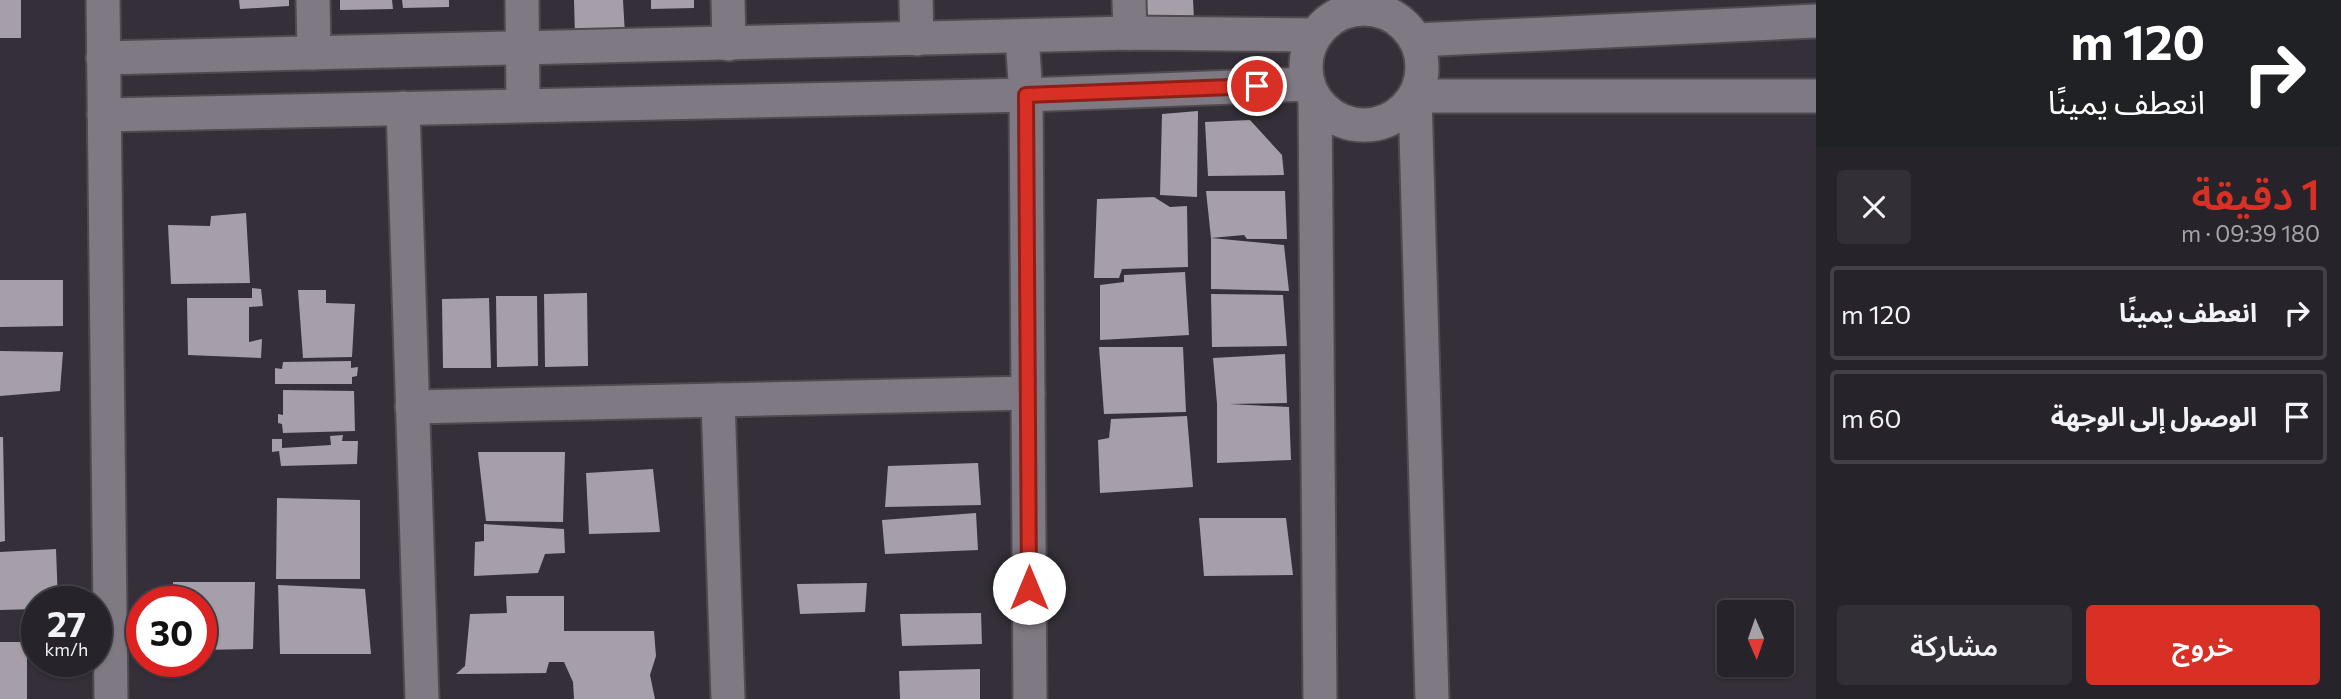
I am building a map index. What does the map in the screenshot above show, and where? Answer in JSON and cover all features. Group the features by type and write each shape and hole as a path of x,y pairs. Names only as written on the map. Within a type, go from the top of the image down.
{"street":[{"path":"103,0 111,699"},
{"path":"313,0 314,53"},
{"path":"522,0 523,106"},
{"path":"728,0 729,44"},
{"path":"916,0 916,38"},
{"path":"1129,0 1130,33"},
{"path":"103,58 1130,33 1330,16 1355,9 1373,9 1409,21 1816,21"},
{"path":"1320,699 1312,92 1306,67 1308,50 1330,16"},
{"path":"1312,92 1329,113 1346,122 1366,125 1385,121 1402,112 1415,96 1422,78 1423,58 1409,21"},
{"path":"1022,37 1026,95 1030,699"},
{"path":"104,115 1026,95 1312,92"},
{"path":"1415,96 1816,96"},
{"path":"1415,96 1432,699"},
{"path":"403,108 422,699"},
{"path":"412,407 1028,393"},
{"path":"718,400 728,699"}],"building":[{"path":"0,0 21,0 21,38 0,38"},
{"path":"239,0 289,0 289,6 240,9"},
{"path":"340,0 392,0 393,9 340,10"},
{"path":"402,0 449,0 449,7 403,8"},
{"path":"574,0 623,0 625,35 575,37"},
{"path":"651,0 694,0 694,8 651,9"},
{"path":"1142,0 1193,0 1194,19 1143,21"},
{"path":"1198,111 1197,197 1160,195 1162,114"},
{"path":"1250,120 1282,155 1284,175 1208,176 1205,122"},
{"path":"1206,191 1285,191 1287,239 1247,239 1244,235 1211,238"},
{"path":"1154,197 1170,207 1187,206 1188,267 1122,269 1119,278 1094,278 1097,199"},
{"path":"246,213 250,283 171,284 168,225 210,226 211,216"},
{"path":"1211,238 1284,245 1289,291 1211,289"},
{"path":"1185,272 1189,335 1100,340 1100,285 1124,282 1124,275"},
{"path":"0,280 63,280 63,326 0,327"},
{"path":"252,288 261,289 263,306 249,307 249,342 262,339 261,358 188,355 187,298 252,298"},
{"path":"298,290 326,290 326,303 355,304 352,357 303,358"},
{"path":"587,293 588,366 545,367 544,294"},
{"path":"1211,294 1283,295 1287,346 1212,347"},
{"path":"496,296 537,296 538,366 497,367"},
{"path":"489,298 491,368 443,368 442,299"},
{"path":"1099,347 1183,347 1186,412 1104,414"},
{"path":"0,351 63,352 60,391 0,396"},
{"path":"1285,354 1287,403 1229,404 1289,407 1291,460 1217,463 1217,404 1213,358"},
{"path":"351,361 351,368 358,367 357,376 352,377 352,384 275,384 275,368 282,369 283,362"},
{"path":"283,390 354,391 355,431 283,433 282,424 278,423 278,414 283,415"},
{"path":"1187,416 1193,487 1100,493 1098,440 1109,438 1111,419"},
{"path":"343,435 342,441 358,441 357,464 281,466 279,451 272,452 272,439 282,439 282,448 331,445 330,436"},
{"path":"0,437 3,437 5,541 0,542"},
{"path":"478,452 565,452 563,522 486,521"},
{"path":"978,463 981,505 885,507 888,466"},
{"path":"653,469 660,532 589,534 586,473"},
{"path":"277,498 360,500 360,579 276,579"},
{"path":"976,513 978,550 885,554 882,520"},
{"path":"1199,518 1286,518 1293,575 1204,576"},
{"path":"484,524 564,529 565,553 545,554 538,573 474,576 475,542 484,541"},
{"path":"56,549 57,586 21,586 21,609 0,610 0,552"},
{"path":"173,582 255,582 253,649 217,650 217,586 173,586"},
{"path":"867,583 865,612 800,614 797,584"},
{"path":"278,585 365,589 371,654 280,654"},
{"path":"506,596 564,596 564,631 654,631 656,656 650,675 655,699 574,699 573,682 564,662 549,662 546,673 456,674 465,666 470,614 507,613"},
{"path":"981,613 982,644 902,646 900,614"},
{"path":"0,642 21,642 21,677 27,677 27,699 0,699"},
{"path":"980,669 980,699 900,699 899,671"}],"route":[{"path":"1029,588 1026,95 1257,86"}]}
